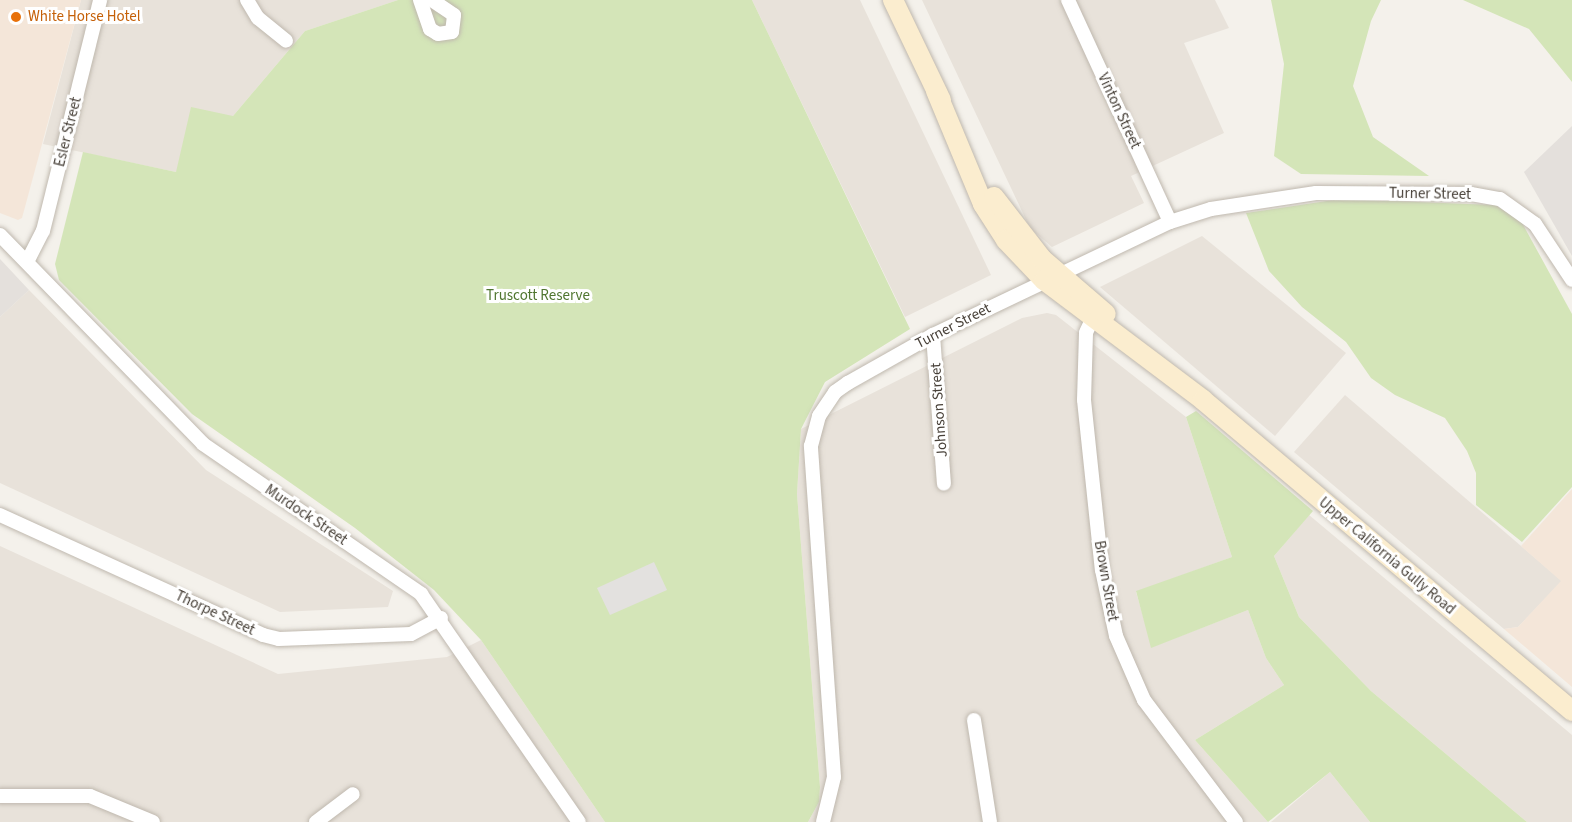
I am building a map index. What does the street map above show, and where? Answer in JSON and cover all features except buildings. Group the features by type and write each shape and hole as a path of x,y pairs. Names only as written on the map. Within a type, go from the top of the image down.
{"street":[{"name":"Esler Street","path":"28,260 43,231 100,0"},
{"path":"247,0 258,18 286,41"},
{"path":"420,0 430,29 438,34 452,32 455,24 451,11 432,0"},
{"name":"Upper California Gully Road","path":"893,0 936,91 983,204 1006,240 1203,400 1572,711"},
{"name":"Vinton Street","path":"1068,0 1170,222"},
{"name":"Turner Street","path":"823,822 834,777 811,446 819,416 836,392 933,335 1051,277 1170,222 1211,209 1323,192 1471,194 1500,199 1535,224 1572,280"},
{"name":"Murdock Street","path":"0,235 28,260 203,444 415,588 441,618 579,822"},
{"name":"Brown Street","path":"1094,313 1083,350 1084,400 1102,570 1116,636 1144,700 1236,822"},
{"name":"Johnson Street","path":"933,335 944,484"},
{"name":"Thorpe Street","path":"0,515 279,639 411,633 441,618"},
{"path":"974,720 990,822"},
{"path":"316,822 353,794"},
{"path":"0,796 90,796 153,822"}],"shaded area":[{"path":"0,0 81,0 22,218 18,220 0,213"},
{"path":"81,0 398,0 305,31 233,116 176,172 43,144"},
{"path":"752,0 860,0 991,275 905,317"},
{"path":"922,0 1215,0 1229,28 1184,43 1224,133 1131,176 1144,203 1052,247 1030,228"},
{"path":"1572,126 1572,256 1524,172"},
{"path":"1202,236 1346,353 1275,436 1100,287"},
{"path":"0,259 29,290 0,317"},
{"path":"29,290 206,470 393,591 388,607 280,612 0,483 0,317"},
{"path":"1047,313 1056,315 1186,417 1232,557 1136,592 1152,647 1248,610 1266,658 1284,685 1195,740 1268,822 808,822 819,802 820,787 797,494 801,429 1022,318"},
{"path":"1345,395 1562,581 1518,627 1504,629 1294,452"},
{"path":"1572,489 1572,687 1504,629 1518,627 1561,581 1521,546"},
{"path":"1309,515 1572,735 1572,822 1527,822 1371,691 1299,617 1274,556"},
{"path":"0,546 278,674 447,657 481,640 605,822 0,822"},
{"path":"654,562 667,590 610,615 597,588"},
{"path":"1330,772 1370,822 1271,822"}],"green space":[{"name":"Truscott Reserve","path":"398,0 752,0 910,329 825,382 801,429 797,494 820,787 819,802 808,822 605,822 481,640 434,590 355,528 192,414 59,280 55,264 83,152 176,172 191,107 233,116 305,31"},
{"path":"1271,0 1381,0 1371,21 1353,86 1373,137 1429,176 1301,174 1274,156 1284,64"},
{"path":"1463,0 1572,0 1572,82 1529,29"},
{"path":"1340,199 1495,205 1521,221 1572,314 1572,487 1522,542 1476,505 1476,473 1467,451 1445,418 1395,395 1371,378 1346,342 1302,307 1269,271 1246,213"},
{"path":"1196,411 1313,511 1274,556 1299,617 1371,691 1527,822 1370,822 1330,772 1268,822 1195,740 1284,685 1266,658 1248,610 1151,648 1136,591 1232,557 1186,417"}],"place":[{"name":"White Horse Hotel","path":"16,17"}]}
